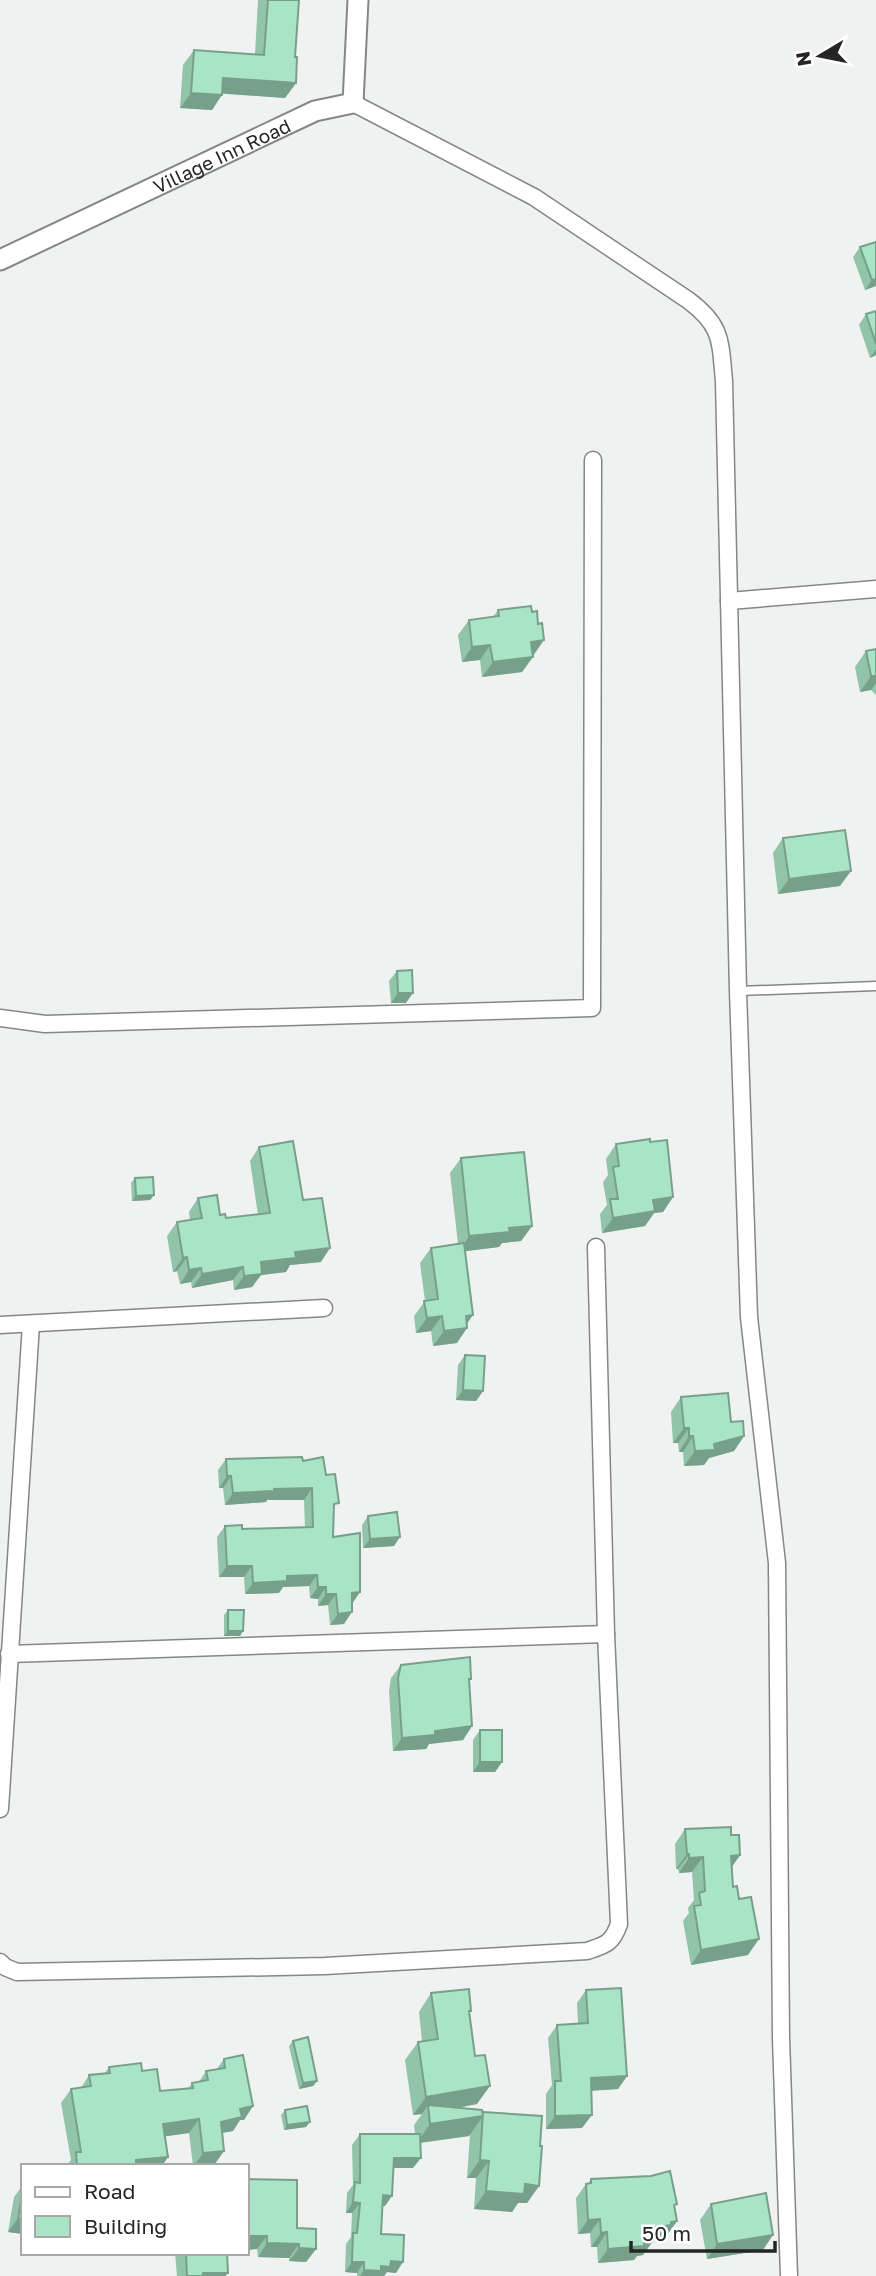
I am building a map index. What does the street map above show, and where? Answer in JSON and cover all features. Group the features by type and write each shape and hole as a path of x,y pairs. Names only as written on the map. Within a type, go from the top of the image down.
{"street":[{"path":"358,0 353,103 534,197 688,300 706,313 713,322 721,351 724,381 738,991 749,1317 777,1563 780,2038 789,2276"},
{"name":"Village Inn Road","path":"0,260 314,111 353,103"},
{"path":"0,1018 45,1024 592,1008 593,460"},
{"path":"729,601 876,589"},
{"path":"0,1962 17,1972 325,1966 587,1951 605,1945 615,1936 619,1924 606,1634 596,1247"},
{"path":"0,1325 324,1308"},
{"path":"0,1809 31,1324"},
{"path":"9,1654 606,1634"}],"lane":[{"path":"738,991 876,986"}],"building":[{"path":"268,0 299,0 296,83 223,78 222,95 191,93 194,50 264,55"},
{"path":"876,242 876,279 872,280 860,247"},
{"path":"876,311 876,344 866,314"},
{"path":"531,606 532,612 537,611 538,624 542,623 544,640 531,642 533,657 493,662 490,645 472,647 469,620 499,616 498,610"},
{"path":"876,649 876,676 871,676 866,651"},
{"path":"845,830 851,871 789,879 783,838"},
{"path":"412,970 413,993 398,993 397,971"},
{"path":"650,1139 650,1142 667,1140 673,1197 653,1200 655,1211 613,1218 610,1199 618,1199 613,1167 619,1166 616,1144"},
{"path":"293,1141 303,1200 322,1198 330,1248 295,1252 296,1258 261,1262 262,1274 244,1276 243,1267 202,1274 201,1268 189,1270 187,1257 183,1258 177,1222 202,1218 198,1198 217,1195 220,1215 225,1214 226,1218 270,1213 259,1147"},
{"path":"524,1152 532,1226 509,1228 510,1232 469,1236 461,1158"},
{"path":"153,1177 154,1195 136,1196 135,1178"},
{"path":"464,1243 473,1315 466,1316 467,1328 444,1331 442,1316 427,1318 424,1301 438,1299 431,1248"},
{"path":"465,1355 485,1356 483,1391 463,1390"},
{"path":"728,1393 731,1422 743,1421 744,1436 714,1444 715,1450 695,1451 693,1436 689,1436 689,1428 684,1428 681,1397"},
{"path":"302,1457 303,1461 323,1457 326,1475 335,1474 339,1503 334,1504 333,1537 360,1533 360,1592 352,1593 352,1612 338,1614 336,1594 326,1594 326,1587 318,1587 317,1575 287,1576 287,1581 253,1583 252,1566 227,1566 225,1526 242,1525 242,1529 313,1527 312,1488 233,1493 231,1476 227,1476 226,1459"},
{"path":"397,1512 400,1537 370,1539 368,1516"},
{"path":"228,1610 244,1610 243,1631 228,1631"},
{"path":"470,1657 472,1726 435,1731 435,1735 402,1738 398,1678 401,1665"},
{"path":"480,1730 502,1730 502,1762 480,1762"},
{"path":"731,1827 731,1835 739,1835 740,1855 731,1856 733,1887 737,1886 739,1899 751,1897 759,1939 701,1950 694,1906 701,1905 699,1893 705,1891 703,1857 689,1858 685,1829"},
{"path":"621,1988 627,2076 591,2078 592,2115 555,2116 555,2081 561,2081 557,2025 588,2023 586,1990"},
{"path":"469,1989 475,2056 485,2055 490,2086 426,2097 418,2042 438,2039 431,1993"},
{"path":"308,2037 317,2081 303,2083 293,2041"},
{"path":"243,2055 253,2106 240,2109 242,2117 221,2122 224,2151 203,2153 199,2119 163,2124 168,2157 136,2160 136,2164 77,2164 76,2152 81,2152 71,2089 91,2086 89,2075 110,2073 109,2067 141,2063 142,2071 157,2069 160,2091 193,2088 192,2083 208,2080 206,2071 225,2068 224,2059"},
{"path":"428,2105 482,2110 483,2116 430,2124"},
{"path":"307,2106 310,2122 287,2125 285,2110"},
{"path":"483,2112 542,2116 539,2186 525,2184 524,2194 486,2191 489,2161 480,2160"},
{"path":"360,2134 420,2134 421,2158 394,2158 392,2196 383,2195 381,2234 404,2235 403,2262 391,2261 390,2267 381,2266 381,2271 364,2270 364,2262 352,2262 353,2233 357,2233 360,2203 353,2202 355,2182 360,2183"},
{"path":"670,2171 677,2204 674,2205 677,2221 671,2222 671,2225 652,2228 653,2241 644,2242 644,2246 608,2249 607,2232 601,2233 600,2219 588,2220 586,2184 591,2183 591,2179 651,2176"},
{"path":"248,2179 297,2180 297,2228 316,2229 316,2249 299,2248 299,2244 267,2243 267,2236 248,2236"},
{"path":"766,2193 773,2235 717,2244 711,2204"},
{"path":"186,2255 227,2255 228,2273 187,2276"}]}
